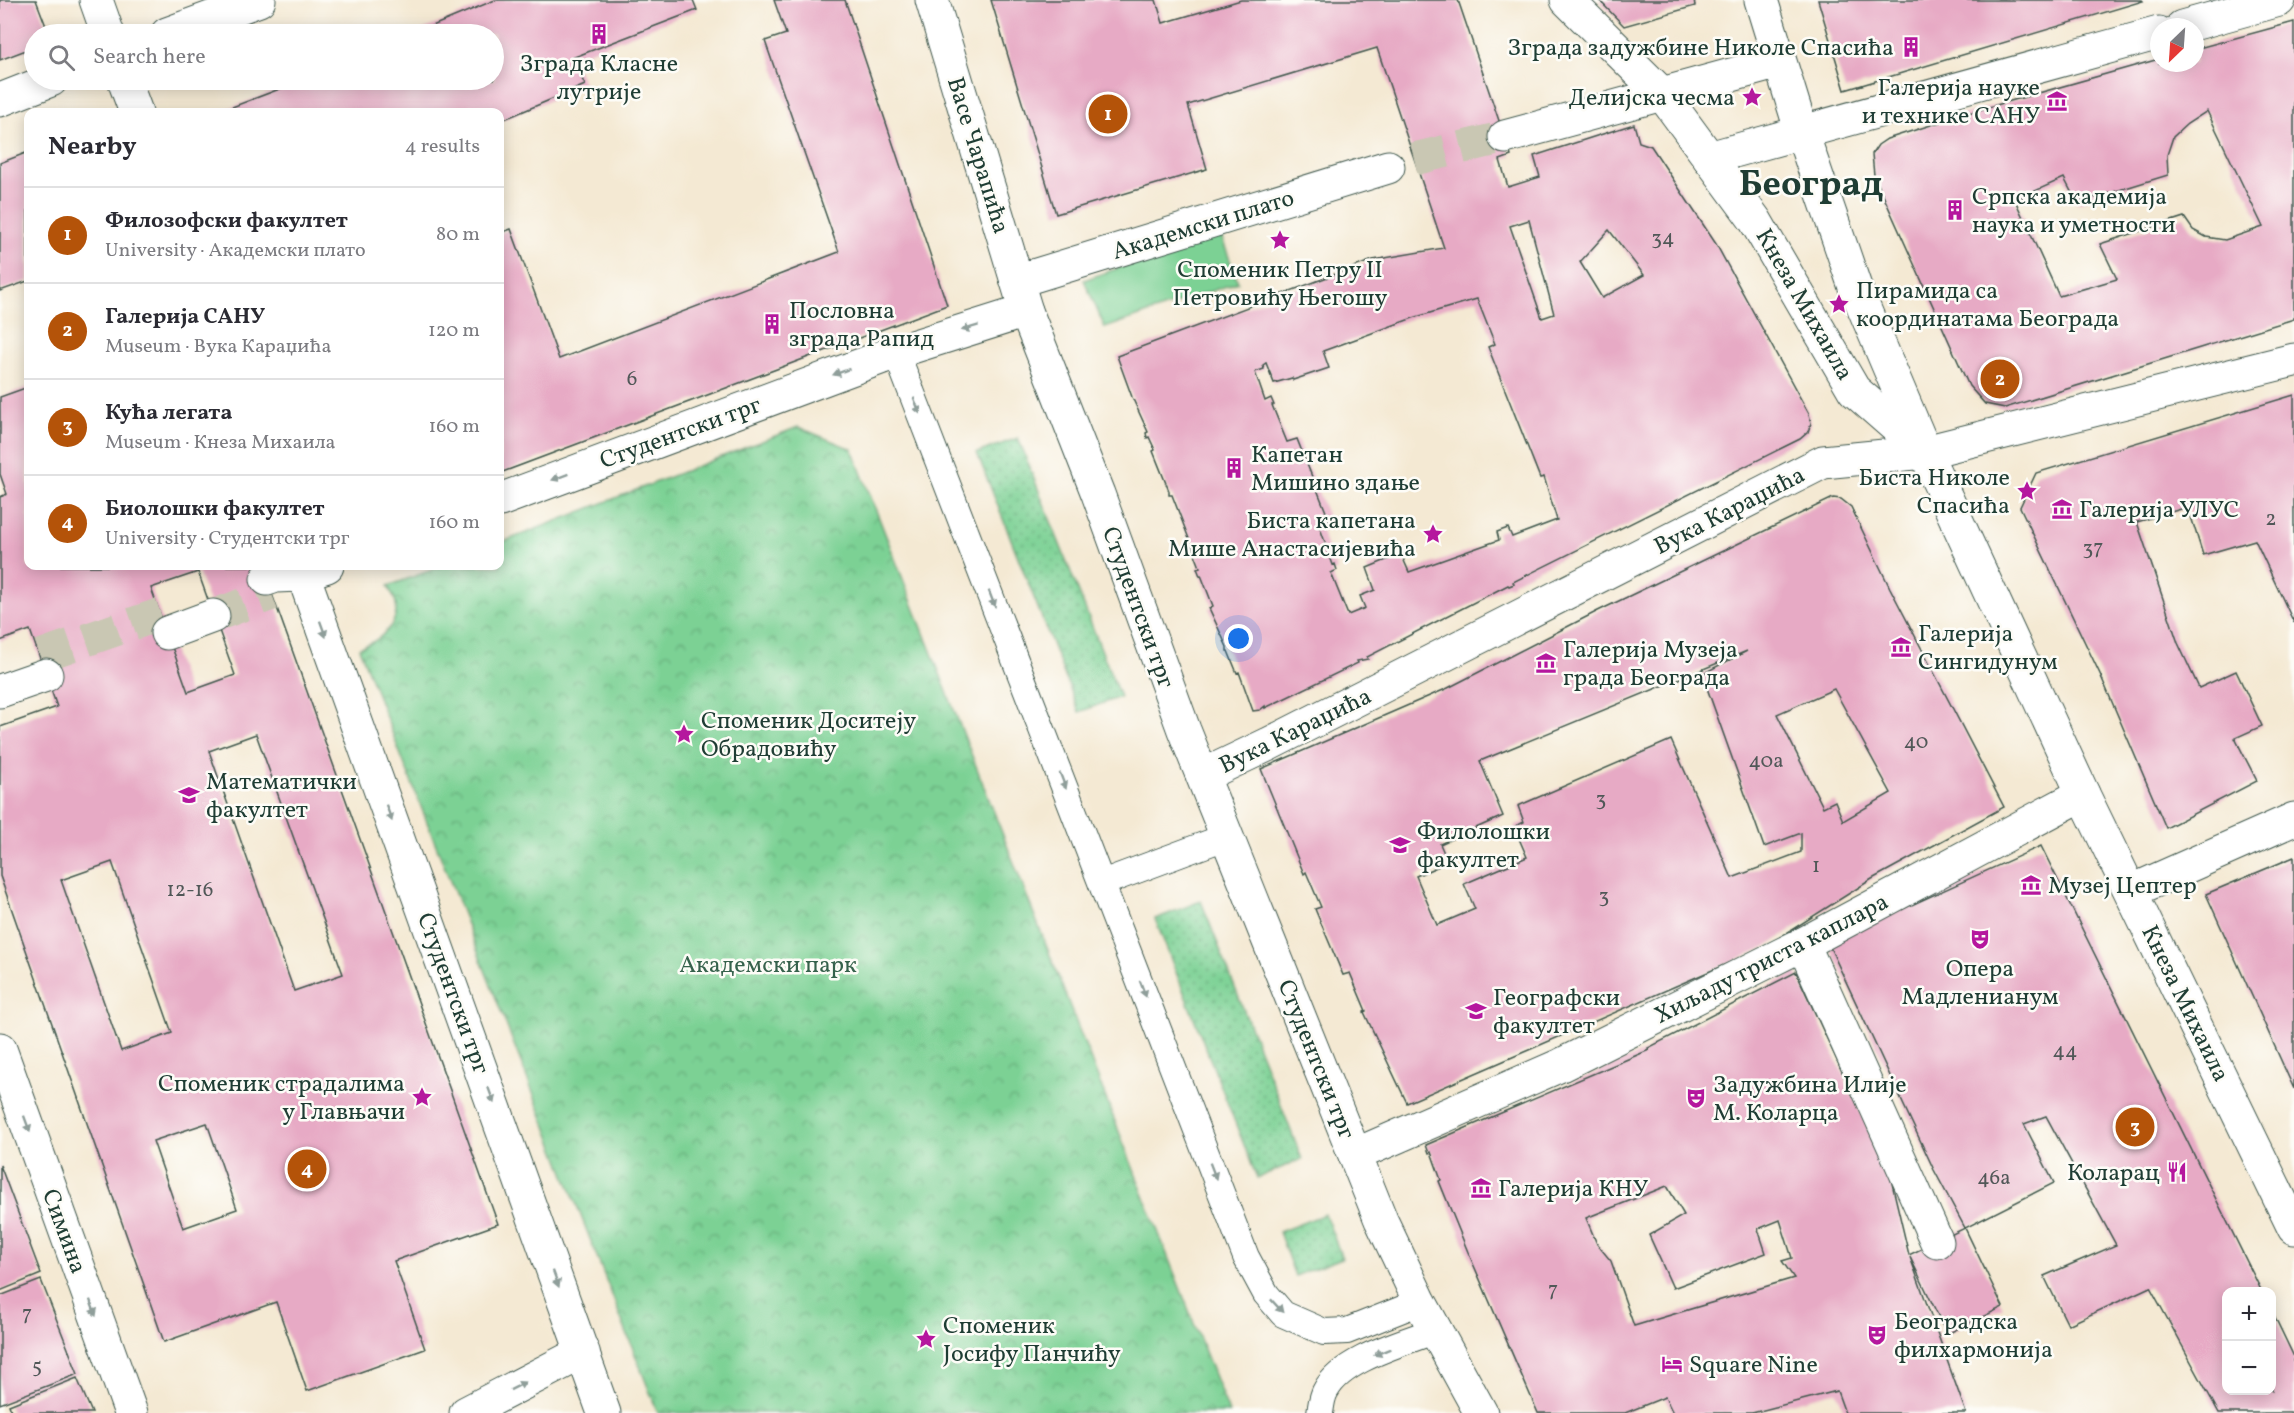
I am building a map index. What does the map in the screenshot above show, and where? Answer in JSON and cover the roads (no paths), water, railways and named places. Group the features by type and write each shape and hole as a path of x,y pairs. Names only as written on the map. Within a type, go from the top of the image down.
{"street":[{"path":"96,0 104,24"},
{"path":"194,24 259,0"},
{"name":"Васе Чарапића","path":"932,0 1022,296"},
{"name":"Кнеза Михаила","path":"1567,0 1663,95 1710,158 1755,220 1854,390 1925,452"},
{"name":"Кнеза Михаила","path":"1761,0 1773,71 1802,133 1855,286 1925,452 2083,794 2294,1227"},
{"path":"2204,21 2280,0"},
{"path":"1710,158 1756,137 1802,133 2150,36"},
{"path":"1505,137 1663,95 1719,86 1773,71"},
{"path":"0,100 26,90"},
{"path":"128,90 134,108"},
{"name":"Академски плато","path":"1022,296 1388,167"},
{"name":"Студентски трг","path":"504,499 896,352 1022,296 1098,494 1184,730 1381,1220 1420,1302 1481,1413"},
{"name":"Вука Караџића","path":"1204,775 1823,462 1925,452 2294,360"},
{"name":"Студентски трг","path":"269,587 276,576 307,570 604,1413"},
{"path":"164,624 210,607"},
{"path":"0,670 43,666 0,691"},
{"name":"Хиљаду триста каплара","path":"1355,1155 1561,1065 1803,944 2083,794"},
{"path":"2132,891 2294,819"},
{"path":"1803,944 1937,1242"},
{"name":"Симина","path":"0,1050 131,1413"},
{"path":"466,1413 582,1352"}],"lane":[{"path":"896,352 1246,1257 1266,1294 1283,1314 1324,1332 1347,1331 1420,1302"},
{"path":"1102,883 1228,836"},
{"path":"1320,1413 1325,1391 1337,1375 1358,1361 1436,1330"}],"tunnel":[{"path":"1414,159 1505,137"},
{"path":"213,616 272,594"},
{"path":"40,656 161,614"}],"place":[{"name":"Зграда Класне лутрије","path":"599,34"},
{"name":"Зграда задужбине Николе Спасића","path":"1911,47"},
{"name":"Делијска чесма","path":"1752,97"},
{"name":"Галерија науке и технике САНУ","path":"2057,101"},
{"name":"Филозофски факултет","path":"1108,114"},
{"name":"Српска академија наука и уметности","path":"1955,210"},
{"name":"Споменик Петру II Петровићу Његошу","path":"1280,240"},
{"name":"Пирамида са координатама Београда","path":"1839,304"},
{"name":"Пословна зграда Рапид","path":"772,324"},
{"name":"Галерија САНУ","path":"2000,379"},
{"name":"Капетан Мишино здање","path":"1234,468"},
{"name":"Биста Николе Спасића","path":"2027,491"},
{"name":"Галерија УЛУС","path":"2062,509"},
{"name":"Биста капетана Мише Анастасијевића","path":"1433,534"},
{"name":"Галерија Сингидунум","path":"1901,647"},
{"name":"Галерија Музеја града Београда","path":"1546,663"},
{"name":"Споменик Доситеју Обрадовићу","path":"684,734"},
{"name":"Математички факултет","path":"189,795"},
{"name":"Филолошки факултет","path":"1400,845"},
{"name":"Музеј Цептер","path":"2031,885"},
{"name":"Опера Мадленианум","path":"1980,939"},
{"name":"Географски факултет","path":"1476,1011"},
{"name":"Споменик страдалима у Главњачи","path":"422,1097"},
{"name":"Задужбина Илије М. Коларца","path":"1696,1098"},
{"name":"Кућа легата","path":"2135,1127"},
{"name":"Биолошки факултет","path":"307,1169"},
{"name":"Коларац","path":"2177,1172"},
{"name":"Галерија КНУ","path":"1481,1188"},
{"name":"Београдска филхармонија","path":"1877,1335"},
{"name":"Споменик Јосифу Панчићу","path":"926,1339"},
{"name":"Square Nine","path":"1672,1364"}],"district":[{"name":"Београд","path":"1811,182"}],"park label":[{"name":"Академски парк","path":"768,964"}]}
